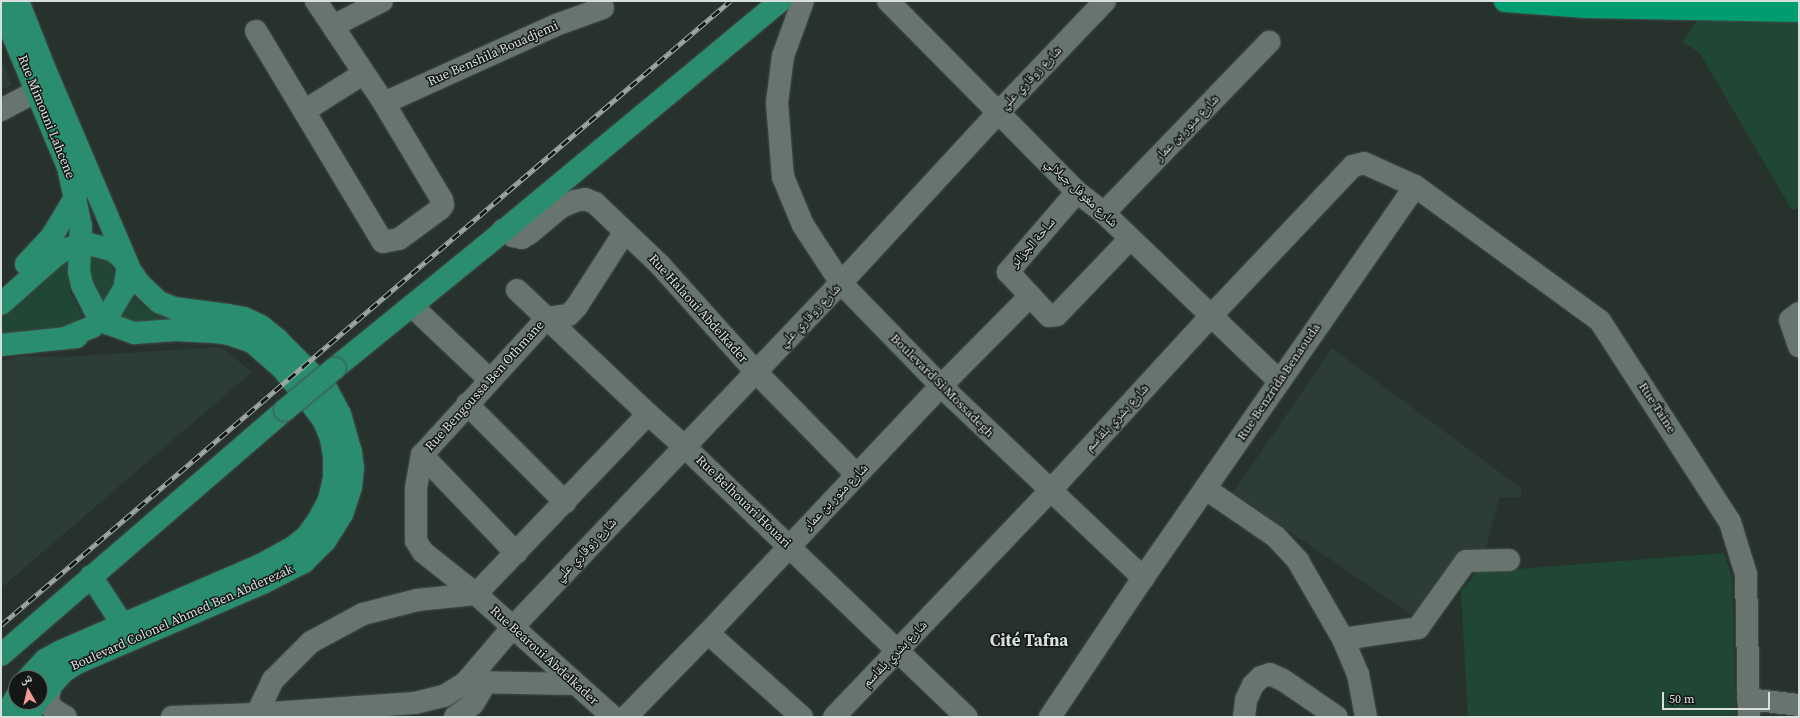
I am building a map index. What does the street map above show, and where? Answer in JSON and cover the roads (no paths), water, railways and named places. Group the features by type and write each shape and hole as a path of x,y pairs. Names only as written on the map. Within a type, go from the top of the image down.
{"highway":[{"path":"1505,1 1586,7 1799,11"}],"main road":[{"name":"Rue Mimouni Lahcene","path":"18,1 44,67 128,264"},
{"path":"1,655 284,410 780,1"},
{"name":"Rue Mimouni Lahcene","path":"1,7 66,160 76,196 80,226 78,258 82,285 94,309 103,319"},
{"path":"1,287 45,245 61,224 76,196"},
{"path":"1,304 55,256 80,244 101,246 112,250 128,264 124,289 118,301 103,319 92,327 63,339"},
{"name":"Boulevard Colonel Ahmed Ben Abderezak","path":"48,688 63,672 83,660 263,583 304,562 315,553 335,527 348,499 351,487 353,468 351,452 340,414 326,388 293,353 261,326 244,318 174,308 159,302 139,283 128,264"},
{"name":"Boulevard Colonel Ahmed Ben Abderezak","path":"36,670 45,660 60,651 260,565 279,555 303,539 320,519 330,500 334,478 334,456 331,438 324,421 282,368 252,342 240,337 215,332 173,330 134,333 116,327 103,319"},
{"path":"1,345 134,333"},
{"path":"91,576 122,625"}],"street":[{"path":"256,31 383,242 390,242 399,239 440,210 443,205 442,200 384,103 363,74 334,26 316,1"},
{"path":"334,26 382,1"},
{"name":"Boulevard Si Mossadegh","path":"803,1 783,56 777,104 783,177 803,225 841,283 940,386 1144,578"},
{"name":"شارع مغوفل جيلالي","path":"888,1 1078,192 1104,213 1280,380"},
{"name":"شارع زوقاري علي","path":"476,682 512,628 841,283 999,112 1105,1"},
{"name":"Rue Benshila Bouadjemi","path":"384,103 556,25 603,8"},
{"name":"شارع منور بن عمار","path":"1104,213 1269,42"},
{"path":"304,111 363,74"},
{"path":"1,110 36,91"},
{"name":"شارع بشري بلقاسم","path":"834,717 1050,491 1212,315 1353,166 1364,164 1415,186"},
{"name":"Rue Benzrida Benaouda","path":"1144,578 1415,186"},
{"name":"Rue Taine","path":"1415,186 1600,321 1730,522 1746,574 1749,708"},
{"name":"ساحة الجزائر","path":"1078,192 1009,269 1009,275 1049,316 1057,315 1130,239"},
{"name":"Rue Halaoui Abdelkader","path":"503,230 512,236 522,238 561,207 574,200 585,199 595,204 624,233 660,265 756,372 857,476"},
{"name":"Rue Bengoussa Ben Othmane","path":"476,594 423,552 416,541 416,488 422,455 547,318 569,315 577,306 624,233"},
{"name":"Rue Belhouari Houari","path":"517,290 899,650 967,717"},
{"name":"شارع منور بن عمار","path":"626,717 857,476 940,386 1030,296"},
{"path":"412,306 489,380"},
{"path":"1799,313 1790,320 1799,346"},
{"path":"467,404 566,502"},
{"path":"257,714 274,680 311,642 363,614 418,600 476,594 566,502 648,414"},
{"path":"422,455 516,553"},
{"path":"1206,489 1276,537 1298,561 1343,639 1358,674 1366,717"},
{"path":"1343,639 1418,628 1466,562 1509,560"},
{"path":"1050,717 1144,578"},
{"name":"Rue Bearoui Abdelkader","path":"476,594 512,628 613,717"},
{"path":"708,633 802,717"},
{"path":"1244,717 1246,700 1253,685 1261,677 1270,674 1283,680 1337,717"},
{"path":"172,717 308,713 414,703 444,696 476,682 575,684"},
{"path":"455,717 473,704 476,682"},
{"path":"48,697 49,703 53,709 66,717"},
{"path":"1749,708 1799,705"}],"railway":[{"path":"1,625 730,1"}],"district":[{"name":"Cité Tafna","path":"1029,641"}]}
